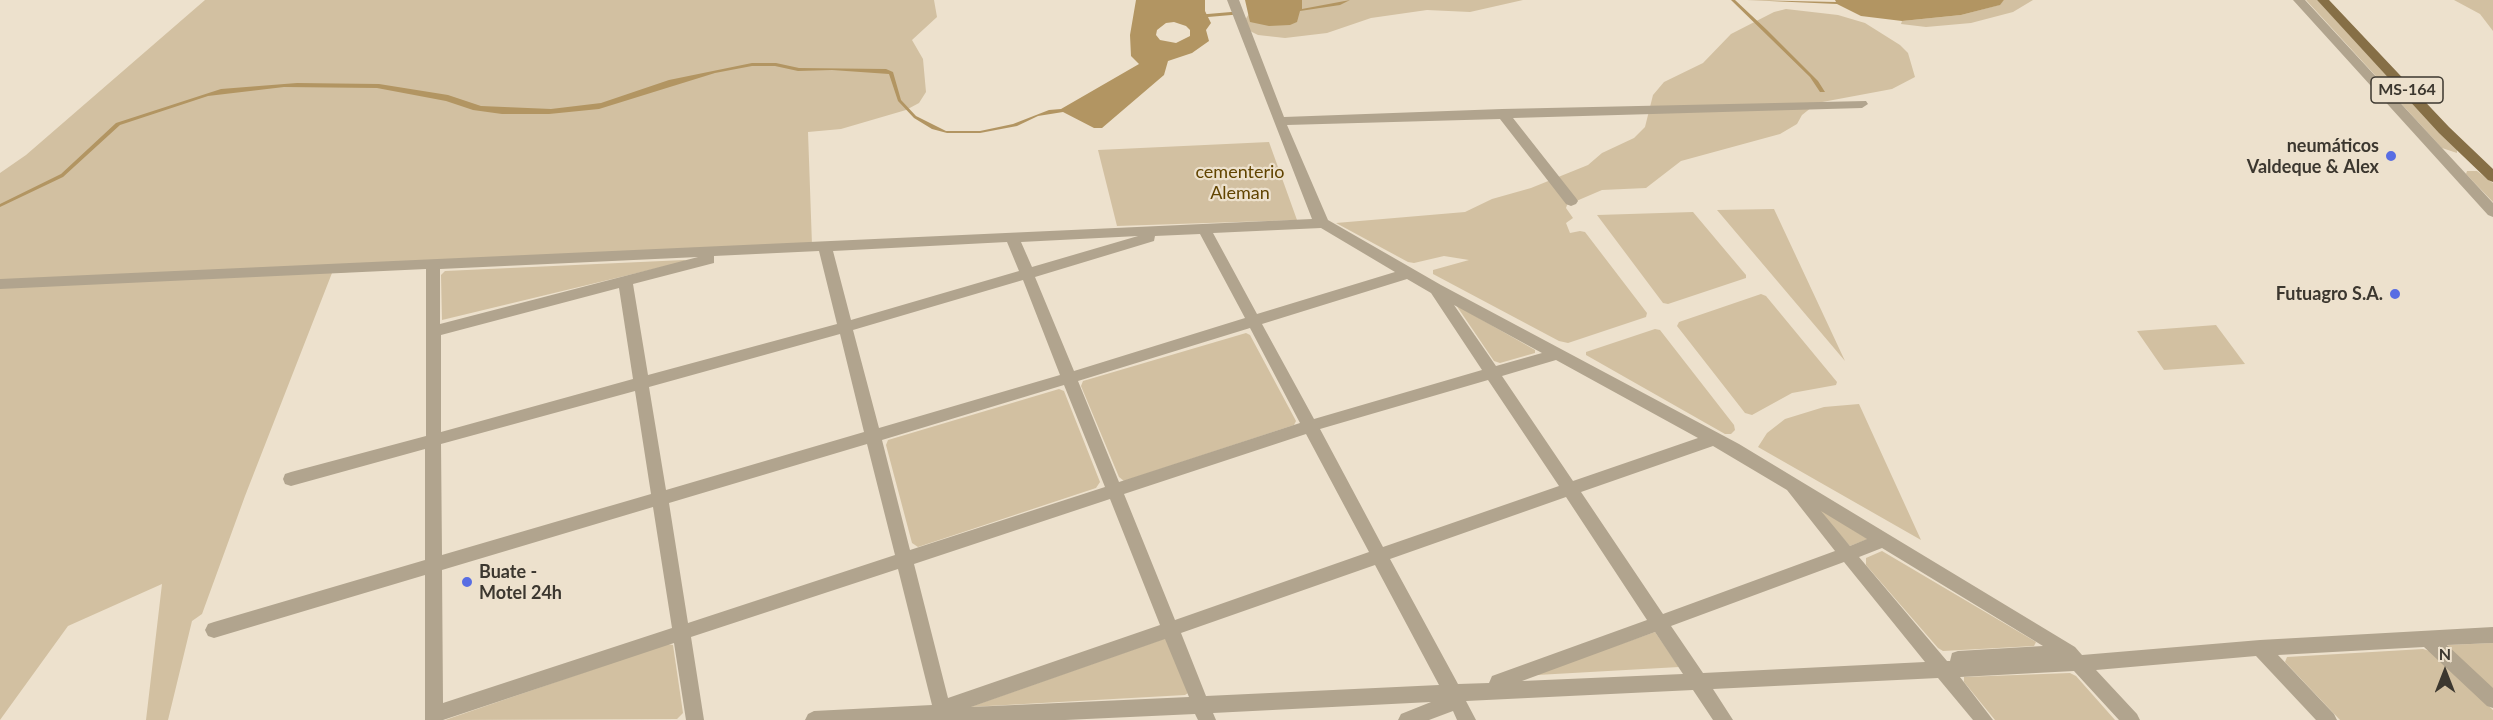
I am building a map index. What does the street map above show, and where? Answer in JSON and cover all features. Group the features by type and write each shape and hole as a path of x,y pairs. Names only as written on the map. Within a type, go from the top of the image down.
{"main road":[{"name":"MS-164","path":"2323,0 2444,130 2493,177"}],"street":[{"path":"2299,0 2493,212"},
{"path":"1237,9 1279,121 1318,217 1323,223 1436,289 1713,439 1885,540 2075,658 2131,720"},
{"path":"1279,121 1862,104"},
{"path":"1502,113 1571,201"},
{"path":"0,284 739,252 1323,223"},
{"path":"1205,230 1467,720"},
{"path":"291,479 846,327 1175,231"},
{"path":"1013,239 1202,708"},
{"path":"825,248 904,560 946,714"},
{"path":"433,331 739,252"},
{"path":"433,266 434,717 681,633 1310,426 1558,354"},
{"path":"214,630 1069,378 1408,273"},
{"path":"625,281 695,720"},
{"path":"1436,289 1724,720"},
{"path":"946,714 1170,629 1713,439"},
{"path":"1788,483 1984,720"},
{"path":"1407,720 1453,693 1498,682 1885,540"},
{"path":"814,720 905,718 946,714 970,716 1202,708 1695,677 2493,635"},
{"path":"2428,639 2493,700"},
{"path":"2260,648 2328,720"},
{"path":"1498,682 1695,677"}],"green space":[{"path":"205,0 934,0 937,17 912,40 923,59 926,92 919,103 906,110 841,129 808,132 812,245 332,273 245,496 202,614 192,621 168,720 146,720 162,584 68,626 0,720 0,173 26,155"},
{"path":"1258,0 1523,0 1470,12 1427,10 1371,18 1327,33 1285,38 1258,35 1246,29 1245,20"},
{"path":"2004,0 2033,0 2013,12 1971,23 1926,27 1901,24 1902,21 1961,15 1999,5"},
{"path":"2306,0 2317,0 2457,149 2457,153 2442,148"},
{"path":"2454,0 2493,0 2493,31 2480,14"},
{"path":"1786,9 1838,15 1865,23 1900,45 1908,53 1915,77 1892,89 1817,103 1802,115 1797,124 1780,134 1681,161 1646,188 1602,190 1567,205 1566,208 1573,218 1566,223 1570,233 1585,232 1647,313 1646,317 1568,343 1559,341 1433,274 1433,270 1469,260 1444,256 1414,263 1408,262 1336,223 1465,212 1492,199 1531,188 1588,165 1602,153 1634,138 1645,127 1653,95 1664,82 1703,63 1731,34 1774,12"},
{"name":"cementerio Aleman","path":"1269,142 1297,220 1117,226 1098,150"},
{"path":"2467,171 2477,171 2493,183 2493,202 2466,174"},
{"path":"1774,209 1845,361 1717,210"},
{"path":"1693,212 1746,275 1746,278 1668,304 1663,303 1597,215"},
{"path":"687,261 442,320 441,275 445,271"},
{"path":"1761,294 1766,296 1837,382 1836,385 1792,393 1752,415 1745,413 1677,326 1679,322"},
{"path":"1456,305 1535,350 1535,353 1500,363 1494,361"},
{"path":"2216,325 2245,364 2164,370 2137,331"},
{"path":"1655,329 1660,330 1734,425 1735,430 1731,434 1725,434 1586,355 1586,352"},
{"path":"1246,333 1250,335 1296,421 1294,425 1124,481 1119,477 1081,386 1083,381"},
{"path":"1059,389 1064,391 1100,482 1096,488 918,547 912,543 886,445 888,440"},
{"path":"1859,404 1921,540 1758,447 1767,433 1785,419 1824,407"},
{"path":"1813,505 1868,539 1850,546"},
{"path":"1882,551 2036,642 2034,646 1943,651 1938,648 1866,565 1866,558"},
{"path":"1655,632 1679,667 1537,675 1541,672"},
{"path":"1166,638 1188,693 1185,695 970,707"},
{"path":"2493,643 2493,691 2450,651 2448,645"},
{"path":"667,644 673,645 683,713 677,719 445,720"},
{"path":"2423,649 2433,652 2493,710 2493,720 2340,720 2285,662 2287,657"},
{"path":"2070,673 2076,676 2115,720 1995,720 1964,682 1964,677"}],"shaded area":[{"path":"1136,0 1205,0 1205,11 1211,23 1206,30 1209,41 1192,53 1168,61 1164,75 1102,128 1094,128 1063,112 1038,116 1017,126 980,133 947,133 932,129 914,118 898,101 889,74 832,70 798,71 775,66 752,66 715,73 599,109 549,114 502,114 473,110 446,101 377,88 284,87 208,96 120,125 63,177 0,207 0,204 61,174 116,123 221,89 297,83 379,84 448,95 481,106 551,109 601,103 669,80 752,63 776,63 799,68 886,69 893,72 901,100 916,116 946,131 980,131 1013,124 1049,110 1061,109 1139,64 1131,56 1130,35","holes":["1174,22 1190,30 1190,36 1176,43 1160,40 1156,35 1157,30 1166,23"]},
{"path":"1245,0 1302,0 1302,9 1350,0 1340,5 1300,11 1297,22 1290,25 1269,26 1250,22"},
{"path":"1731,0 1735,0 1767,30 1818,81 1825,92 1820,92 1810,77"},
{"path":"1747,0 1836,2 1835,0 2004,0 2000,5 1961,15 1902,21 1861,16 1837,4"}],"waterway":[{"path":"1202,16 1237,13"}],"place":[{"name":"neumáticos Valdeque & Alex","path":"2391,156"},
{"name":"Futuagro S.A.","path":"2395,294"},
{"name":"Buate - Motel 24h","path":"467,582"}]}
